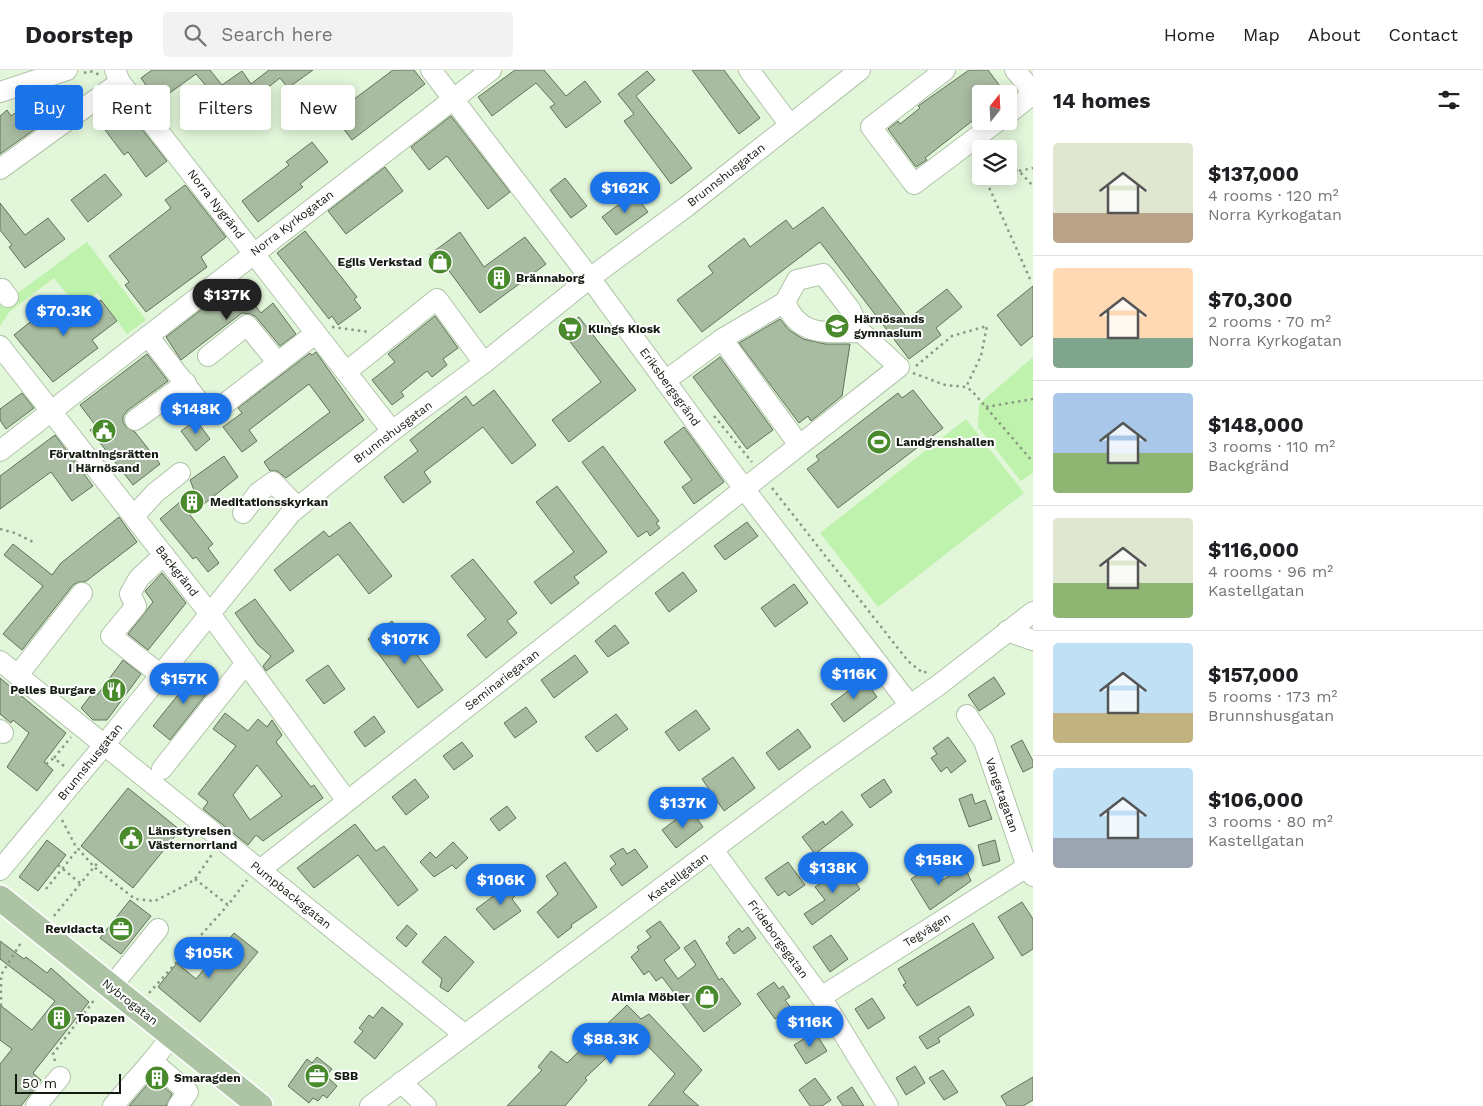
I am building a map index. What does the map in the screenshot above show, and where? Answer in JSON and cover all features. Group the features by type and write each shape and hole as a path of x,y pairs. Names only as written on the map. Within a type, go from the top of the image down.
{"main road":[{"name":"Nybrogatan","path":"0,898 104,991 172,1036 260,1106"}],"street":[{"name":"Eriksbergsgränd","path":"432,70 590,278 745,490 909,704"},
{"name":"Norra Kyrkogatan","path":"0,451 253,252 492,70"},
{"path":"749,70 790,124"},
{"name":"Brunnshusgatan","path":"0,870 105,744 275,531 297,507 392,431 484,363 590,278 860,70"},
{"path":"944,70 871,127 914,184 986,130"},
{"path":"1016,70 1029,87 1028,98 1018,106"},
{"path":"0,92 74,72"},
{"path":"0,169 112,78"},
{"name":"Norra Nygränd","path":"112,78 253,252 322,330 346,372 392,431"},
{"path":"665,381 722,339 785,302 797,280 824,274 850,309 861,332 817,332 801,326 789,314 785,302"},
{"path":"346,372 437,299 484,363"},
{"path":"208,356 247,325 278,363"},
{"path":"148,336 186,383 211,408 278,363 322,330"},
{"name":"Seminariegatan","path":"259,869 745,490 898,367 861,332"},
{"path":"722,339 799,445"},
{"name":"Backgränd","path":"0,346 210,614 347,801"},
{"path":"136,420 186,383"},
{"path":"134,516 155,493 180,472"},
{"path":"243,513 258,493 273,482 297,507"},
{"path":"160,675 111,636 136,606 130,594 139,578 164,555"},
{"path":"18,675 82,593"},
{"name":"Kastellgatan","path":"370,1106 909,704 940,684 1033,612"},
{"path":"1007,631 1033,640"},
{"name":"Pumpbacksgatan","path":"0,661 465,1035"},
{"path":"162,769 246,663"},
{"name":"Vangstagatan","path":"967,716 984,741 1031,869"},
{"name":"Frideborgsgatan","path":"713,850 821,997 888,1106"},
{"name":"Tegvägen","path":"821,997 1031,869"},
{"path":"104,991 158,929"},
{"path":"113,1106 172,1036"},
{"path":"152,1061 188,1092 178,1106"},
{"path":"36,1106 60,1077"},
{"path":"401,1082 426,1106"}],"path":[{"path":"74,72 90,71 100,76 112,78"},
{"path":"1019,171 1033,168"},
{"path":"1019,171 1033,186"},
{"path":"988,185 1030,279"},
{"path":"966,388 981,356 987,326 952,336 909,371 945,386 966,388 972,391 1033,462"},
{"path":"322,330 392,335"},
{"path":"986,407 1033,399"},
{"path":"762,475 908,662 923,673 930,670"},
{"path":"0,529 15,533 35,543"},
{"path":"46,764 54,758 75,732"},
{"path":"54,758 64,766"},
{"path":"54,825 61,818 78,849 94,867 135,899 155,901 194,880 222,840"},
{"path":"46,889 78,849"},
{"path":"53,918 99,861"},
{"path":"58,865 80,884"},
{"path":"147,995 259,869"},
{"path":"194,880 228,905"},
{"path":"1,1006 1,974 23,940"},
{"path":"60,1077 53,1054 104,991"}],"green space":[{"path":"87,242 146,320 127,334 97,293 78,308 54,278 10,311 0,326 0,306"},
{"path":"1033,357 1033,473 1021,481 978,427 979,404"},
{"path":"966,419 1024,493 878,607 820,533"}],"building":[{"path":"152,70 210,70 222,85 205,85 196,74 170,93 170,85 146,85 141,78"},
{"path":"269,70 313,70 292,85 286,85 280,78 271,85 222,85 242,71 251,84"},
{"path":"393,70 414,70 425,84 352,140 344,130 355,130 355,98"},
{"path":"515,70 544,70 566,96 585,81 601,102 566,128 550,107 555,104 536,83 492,116 478,97"},
{"path":"692,70 724,70 760,118 739,134"},
{"path":"969,70 988,70 999,85 972,85 972,121 925,158 927,160 916,167 888,129 898,121 900,124 920,108 918,106"},
{"path":"647,71 655,80 636,96 692,168 671,184 624,121 634,114 618,94"},
{"path":"7,110 11,116 15,113 15,130 34,130 0,154 0,116"},
{"path":"451,116 510,192 488,209 447,156 429,170 411,147"},
{"path":"105,130 143,130 167,161 146,177 128,152 124,155"},
{"path":"312,142 328,162 300,184 303,187 258,222 242,201 289,165 286,162"},
{"path":"385,167 403,191 346,234 328,211"},
{"path":"105,174 122,195 88,222 71,200"},
{"path":"565,178 587,206 571,218 550,190"},
{"path":"185,185 226,237 201,257 207,267 146,312 125,285 129,282 109,256 171,208 165,200"},
{"path":"634,193 648,212 616,235 602,217"},
{"path":"0,203 25,235 48,218 65,239 25,268 9,247 12,245 0,230"},
{"path":"823,207 908,319 947,289 962,307 936,328 941,335 909,359 820,242 702,332 677,300 713,273 708,266 744,238 750,247 786,220 793,229"},
{"path":"305,231 357,297 354,299 361,308 338,325 332,316 329,319 277,253"},
{"name":"Brännaborg","path":"460,232 484,267 525,237 546,264 480,313 444,264 439,268 429,255"},
{"path":"237,282 261,313 273,303 296,334 280,346 256,317 251,314 242,313 181,360 166,337"},
{"path":"1033,286 1033,336 1021,346 997,315"},
{"path":"60,298 76,318 101,300 117,321 92,340 98,348 53,382 14,335"},
{"path":"435,316 458,348 443,359 447,365 432,377 427,371 401,392 404,396 392,405 372,380 395,362 388,354"},
{"path":"579,317 636,390 569,442 552,420 601,382 561,330"},
{"path":"780,319 789,330 803,339 825,344 850,344 842,396 811,421 808,416 799,423 739,343"},
{"path":"316,352 364,420 286,478 277,471 270,471 264,462 330,412 309,384 249,430 257,441 242,452 223,427 242,413 238,408 310,353 312,355"},
{"path":"147,354 168,381 128,410 123,416 123,422 126,427 135,432 160,464 133,485 90,430 96,426 80,405"},
{"path":"720,357 773,430 747,449 693,377"},
{"path":"494,390 536,445 512,464 483,427 424,472 431,482 403,503 384,477 418,451 410,440 466,396 473,406"},
{"name":"Landgrenshallen","path":"913,390 943,428 838,508 807,469 819,460 816,456 898,393 902,398"},
{"path":"22,393 34,408 6,429 0,420 0,409"},
{"path":"196,420 210,439 196,451 181,431"},
{"path":"684,427 724,482 694,504 682,487 692,480 664,442"},
{"path":"55,435 93,486 72,501 51,472 0,509 0,476"},
{"path":"603,446 659,521 656,523 660,528 650,536 647,531 638,537 582,462"},
{"name":"Meditationsskyrkan","path":"224,456 238,477 190,515 213,544 208,548 219,563 208,572 196,557 193,559 160,519 194,490 190,480"},
{"path":"557,486 607,552 574,577 579,583 551,604 534,582 574,552 536,502"},
{"path":"119,517 137,542 85,582 78,582 73,585 22,650 3,634 43,586 4,555 13,544 52,575 61,563"},
{"path":"350,522 392,576 369,594 338,554 290,591 274,570 324,531 329,537"},
{"path":"747,522 758,536 725,560 714,546"},
{"path":"473,559 517,613 507,621 517,633 486,658 467,635 486,619 451,576"},
{"path":"683,572 697,591 669,612 655,593"},
{"path":"162,573 186,603 148,650 128,634 153,602 145,591"},
{"path":"794,584 808,603 775,627 761,608"},
{"path":"255,599 294,651 266,671 263,666 271,656 258,645 235,613"},
{"path":"392,621 443,690 418,708 368,639"},
{"path":"615,625 629,643 608,657 595,641"},
{"path":"575,655 588,672 554,698 541,680"},
{"path":"123,660 141,674 107,720 93,720 81,708 91,695 98,694"},
{"path":"328,665 345,689 324,704 306,680"},
{"path":"198,670 215,683 170,740 153,726"},
{"path":"994,677 1005,694 979,711 968,695"},
{"path":"0,678 66,733 44,762 53,770 37,791 7,767 29,733 13,720 11,723 0,714"},
{"path":"864,679 877,697 844,722 831,704"},
{"path":"526,707 537,722 515,738 504,723"},
{"path":"696,710 710,729 679,751 665,732"},
{"path":"225,713 248,731 258,719 267,727 272,720 282,735 276,742 311,787 314,785 323,798 263,841 256,835 248,845 203,809 208,802 198,794 236,746 213,729","holes":["257,765 282,796 250,820 233,795"]},
{"path":"616,714 628,729 597,752 585,737"},
{"path":"374,716 385,732 365,747 354,732"},
{"path":"798,729 811,747 779,770 766,753"},
{"path":"948,737 966,761 951,773 947,767 941,772 931,758 937,754 933,748"},
{"path":"1022,740 1033,761 1033,767 1023,772 1011,746"},
{"path":"462,742 473,756 454,770 443,756"},
{"path":"733,757 755,788 724,811 702,779"},
{"path":"415,779 429,797 406,815 392,797"},
{"path":"884,779 892,792 870,808 861,795"},
{"path":"128,788 180,830 133,888 81,846"},
{"path":"972,794 975,804 985,800 992,819 969,827 959,799"},
{"path":"507,806 516,818 499,831 490,819"},
{"path":"690,809 703,827 676,848 662,830"},
{"path":"842,811 853,825 815,854 802,837 823,821 825,825"},
{"path":"355,824 376,851 384,846 418,890 398,906 358,855 314,888 297,868"},
{"path":"47,840 66,855 38,891 19,877"},
{"path":"995,840 1000,861 983,866 978,845"},
{"path":"453,842 468,858 456,869 452,865 434,877 420,862 430,852 436,858"},
{"path":"623,848 627,854 635,849 648,867 622,886 610,869 616,864 610,856"},
{"path":"565,862 597,907 571,925 572,927 558,938 537,912 558,894 546,876"},
{"path":"788,862 805,885 789,896 785,891 778,896 765,878"},
{"path":"845,867 860,889 812,925 804,914 825,900 815,887"},
{"path":"930,867 939,882 965,867 971,881 930,910 911,879"},
{"path":"514,878 523,887 512,899 521,911 494,930 476,909 503,889"},
{"path":"130,900 151,916 121,954 100,938"},
{"path":"1022,902 1033,919 1033,949 1022,956 998,917"},
{"path":"660,921 680,948 664,960 678,979 696,965 684,948 695,940 719,980 722,978 741,1004 704,1032 662,977 656,981 649,971 644,975 631,957 639,950 637,947 651,937 646,931"},
{"path":"973,923 994,958 917,1006 903,985 906,983 898,969"},
{"path":"407,925 417,934 406,947 396,938"},
{"path":"748,927 756,938 734,954 726,943 730,940 728,937 739,928 742,932"},
{"path":"234,933 258,952 200,1022 158,987 177,963 196,979"},
{"path":"831,935 848,959 830,972 813,947"},
{"path":"445,936 474,962 448,992 440,987 442,979 422,962"},
{"path":"0,941 47,973 51,968 89,1002 33,1073 41,1080 21,1106 0,1106 0,1064 12,1049 0,1040 0,1005 32,1030 55,1001 0,959"},
{"path":"774,982 779,989 783,986 790,997 785,1000 791,1008 775,1019 757,994"},
{"path":"872,998 885,1018 868,1029 855,1009"},
{"path":"627,1005 641,1019 649,1014 702,1070 683,1092 699,1106 648,1106 675,1074 634,1032 585,1078 587,1080 565,1106 507,1106 542,1070 538,1067 551,1051 567,1063"},
{"path":"969,1006 974,1015 938,1038 940,1042 927,1049 919,1037"},
{"path":"382,1007 403,1024 375,1059 354,1042 363,1031 359,1028 369,1015 373,1018"},
{"path":"815,1032 827,1051 806,1064 794,1045"},
{"path":"317,1057 332,1069 326,1076 337,1086 327,1098 323,1095 318,1101 313,1098 309,1103 288,1086 307,1059 312,1063"},
{"path":"915,1066 925,1083 906,1095 896,1078"},
{"path":"943,1070 958,1092 944,1100 929,1078"},
{"path":"1033,1077 1033,1100 1023,1106 1007,1106 1001,1096"},
{"path":"153,1078 172,1094 166,1106 129,1106"},
{"path":"815,1078 831,1100 822,1106 810,1106 799,1090"},
{"path":"852,1087 864,1106 843,1106 837,1097"}],"place":[{"name":"Egils Verkstad","path":"440,262"},
{"name":"Brännaborg","path":"499,278"},
{"name":"Härnösands gymnasium","path":"837,326"},
{"name":"Klings Kiosk","path":"570,329"},
{"name":"Förvaltningsrätten i Härnösand","path":"104,431"},
{"name":"Landgrenshallen","path":"879,442"},
{"name":"Meditationsskyrkan","path":"192,502"},
{"name":"Pelles Burgare","path":"114,690"},
{"name":"Länsstyrelsen Västernorrland","path":"131,838"},
{"name":"Revidacta","path":"121,929"},
{"name":"Almia Möbler","path":"707,997"},
{"name":"Topazen","path":"59,1018"},
{"name":"SBB","path":"317,1076"},
{"name":"Smaragden","path":"157,1078"}]}
